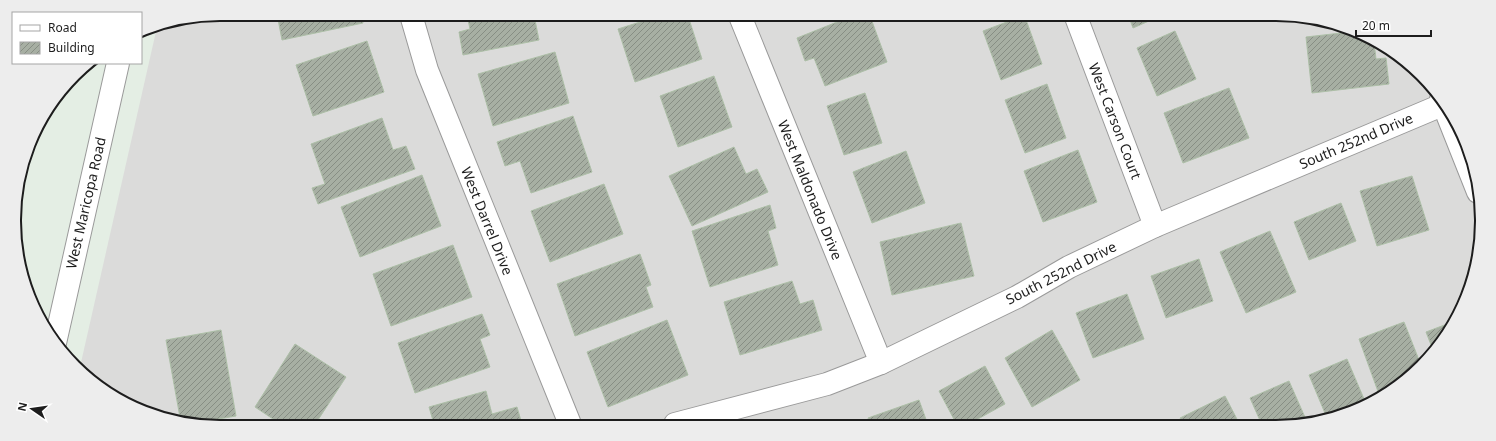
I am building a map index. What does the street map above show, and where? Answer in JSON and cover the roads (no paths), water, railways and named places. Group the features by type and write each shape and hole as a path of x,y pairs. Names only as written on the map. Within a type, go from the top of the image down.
{"street":[{"name":"West Darrel Drive","path":"413,21 427,70 568,420"},
{"name":"West Maldonado Drive","path":"742,21 881,363"},
{"name":"West Carson Court","path":"1078,21 1155,226"},
{"name":"West Maricopa Road","path":"57,334 118,64"},
{"name":"South 252nd Drive","path":"690,420 827,384 881,363 1017,297 1069,267 1155,226 1437,104"},
{"path":"1451,127 1466,164"}]}
